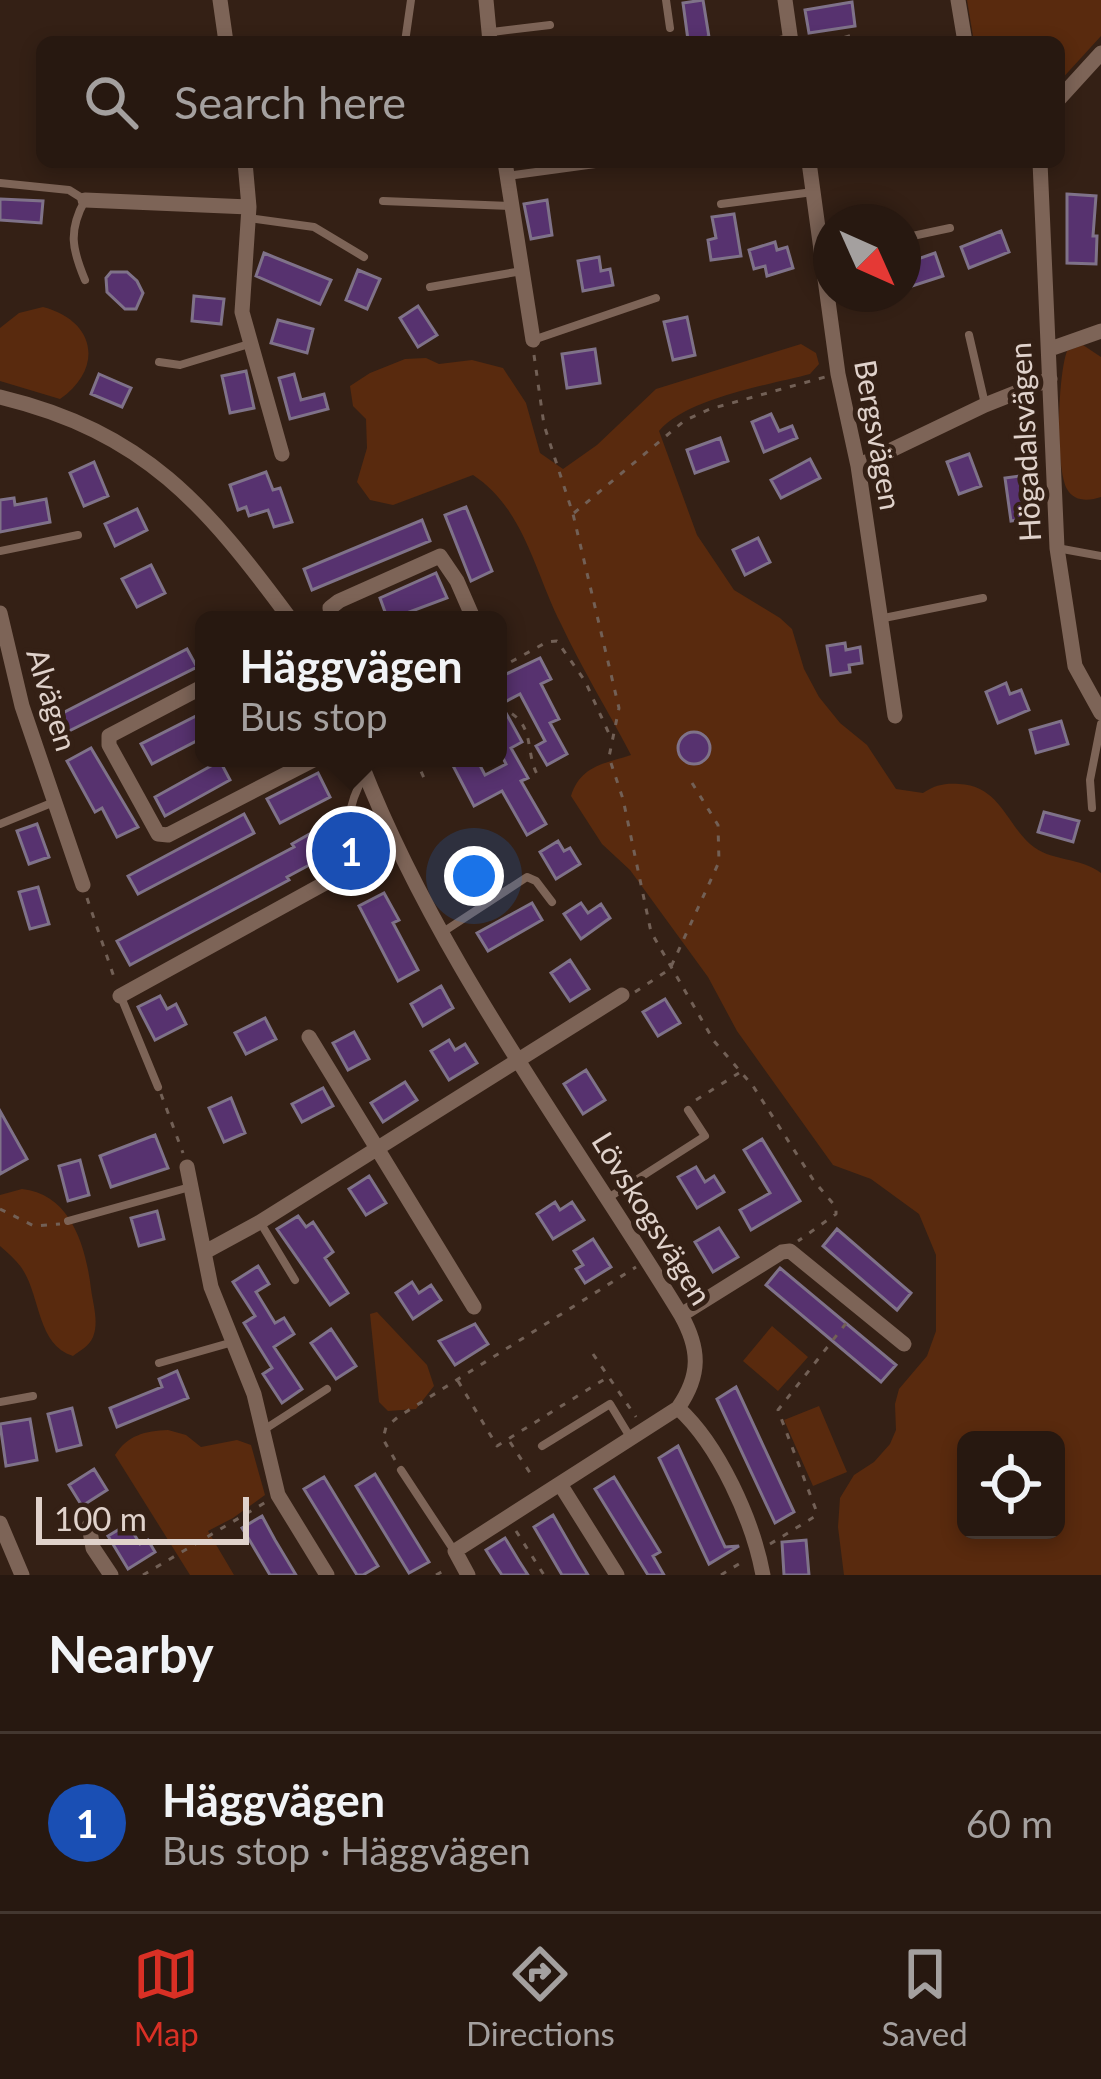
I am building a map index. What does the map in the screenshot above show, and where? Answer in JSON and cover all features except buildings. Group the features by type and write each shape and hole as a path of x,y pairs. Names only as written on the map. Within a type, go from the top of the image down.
{"street":[{"path":"220,0 225,36"},
{"path":"486,0 490,36"},
{"path":"785,0 790,36"},
{"path":"958,0 964,36"},
{"path":"1065,92 1101,53"},
{"path":"245,168 249,213 242,312 282,454"},
{"name":"Bergsvägen","path":"809,168 816,204"},
{"name":"Högadalsvägen","path":"1040,168 1058,548 1075,665 1101,713"},
{"path":"506,169 533,340"},
{"path":"86,200 249,213"},
{"name":"Bergsvägen","path":"832,312 895,716"},
{"path":"1050,349 1101,331"},
{"path":"858,466 1051,379"},
{"path":"0,397 78,421 156,466 207,514 284,611"},
{"path":"330,611 339,601 440,556 470,611"},
{"name":"Alvägen","path":"0,613 22,706 83,885"},
{"path":"195,691 112,733 108,740 158,834 168,836 300,767"},
{"name":"Lövskogsvägen","path":"362,767 418,891 519,1062 695,1340 691,1388 678,1408"},
{"path":"120,996 397,844"},
{"path":"205,1252 622,995"},
{"path":"309,1037 474,1307"},
{"path":"187,1167 211,1287 254,1394 278,1495 327,1575"},
{"path":"681,1315 782,1252 790,1252 904,1344"},
{"path":"468,1575 455,1551 678,1408 698,1426 713,1451 759,1551 763,1575"},
{"path":"560,1484 617,1575"},
{"path":"0,1522 22,1575"},
{"path":"89,1526 93,1548 111,1575"}],"lane":[{"path":"406,36 411,0"},
{"path":"666,0 670,28"},
{"path":"495,36 550,25"},
{"path":"0,183 69,190 86,200 72,232 85,280"},
{"path":"721,204 813,192"},
{"path":"383,201 512,206"},
{"path":"249,213 314,227 364,256"},
{"path":"921,235 950,229"},
{"path":"430,286 522,271"},
{"path":"533,340 656,298"},
{"path":"969,335 985,405"},
{"path":"159,362 180,365 251,343"},
{"path":"0,551 78,535"},
{"path":"1058,548 1101,556"},
{"path":"878,620 983,598"},
{"path":"1092,808 1090,780 1101,724"},
{"path":"362,767 347,834 351,851 362,863"},
{"path":"0,824 55,802"},
{"path":"442,932 527,878 536,881 552,902"},
{"path":"120,996 158,1087"},
{"path":"608,1198 704,1136 688,1110"},
{"path":"68,1221 190,1186"},
{"path":"260,1222 295,1280"},
{"path":"160,1364 234,1342"},
{"path":"262,1431 327,1389"},
{"path":"0,1402 34,1396"},
{"path":"542,1446 610,1404 638,1434"},
{"path":"401,1471 455,1551"}],"path":[{"path":"849,36 858,33"},
{"path":"533,340 544,425 573,514 620,708 609,758 651,932 714,1041 836,1207 836,1214 790,1252"},
{"path":"573,514 684,421 710,409 838,374"},
{"path":"507,664 556,641 585,681 613,742"},
{"path":"507,715 522,722 530,740 529,760 538,776"},
{"path":"419,767 424,778"},
{"path":"622,995 632,994 670,968 715,873 721,845 718,825 688,778"},
{"path":"83,885 120,996"},
{"path":"688,1110 740,1072"},
{"path":"158,1087 187,1167"},
{"path":"0,1209 34,1226 68,1221"},
{"path":"401,1471 383,1438 386,1427 647,1260"},
{"path":"721,1575 816,1513 778,1410 860,1306"},
{"path":"593,1354 638,1434"},
{"path":"457,1380 497,1445 608,1377"},
{"path":"509,1441 544,1494"},
{"path":"143,1575 278,1495"},
{"path":"507,1518 544,1575"}],"shaded area":[{"path":"967,0 1101,0 1101,36 1065,75 1065,36 973,36"},
{"path":"43,307 74,323 88,347 83,374 60,399 0,381 0,328 19,313"},
{"path":"801,344 816,353 819,364 810,374 708,401 659,431 697,535 734,590 792,629 804,669 819,697 867,745 896,789 923,793 945,784 973,786 992,798 1038,850 1101,873 1101,1575 844,1575 840,1498 854,1475 890,1444 896,1430 899,1389 927,1356 936,1331 936,1255 919,1214 871,1179 833,1165 737,1031 708,977 630,870 602,844 571,796 587,772 631,755 569,641 505,505 473,475 393,505 370,500 357,482 367,448 366,419 353,406 350,386 405,359 426,358 439,364 472,360 503,368 526,403 540,453 563,469 597,445 656,389"},
{"path":"1083,345 1101,357 1101,497 1087,500 1067,489 1059,442 1064,363 1067,351"},
{"path":"22,1189 39,1193 64,1212 85,1256 96,1325 89,1343 73,1356 52,1341 27,1278 0,1246 0,1195"},
{"path":"377,1312 427,1365 434,1386 416,1409 388,1411 379,1402 370,1314"},
{"path":"772,1326 808,1357 778,1391 743,1361"},
{"path":"819,1406 847,1472 813,1486 784,1420"},
{"path":"168,1430 186,1435 201,1447 237,1440 251,1445 265,1495 208,1531 234,1575 190,1575 115,1455 138,1435"}],"place":[{"name":"Häggvägen","path":"351,851"}]}
